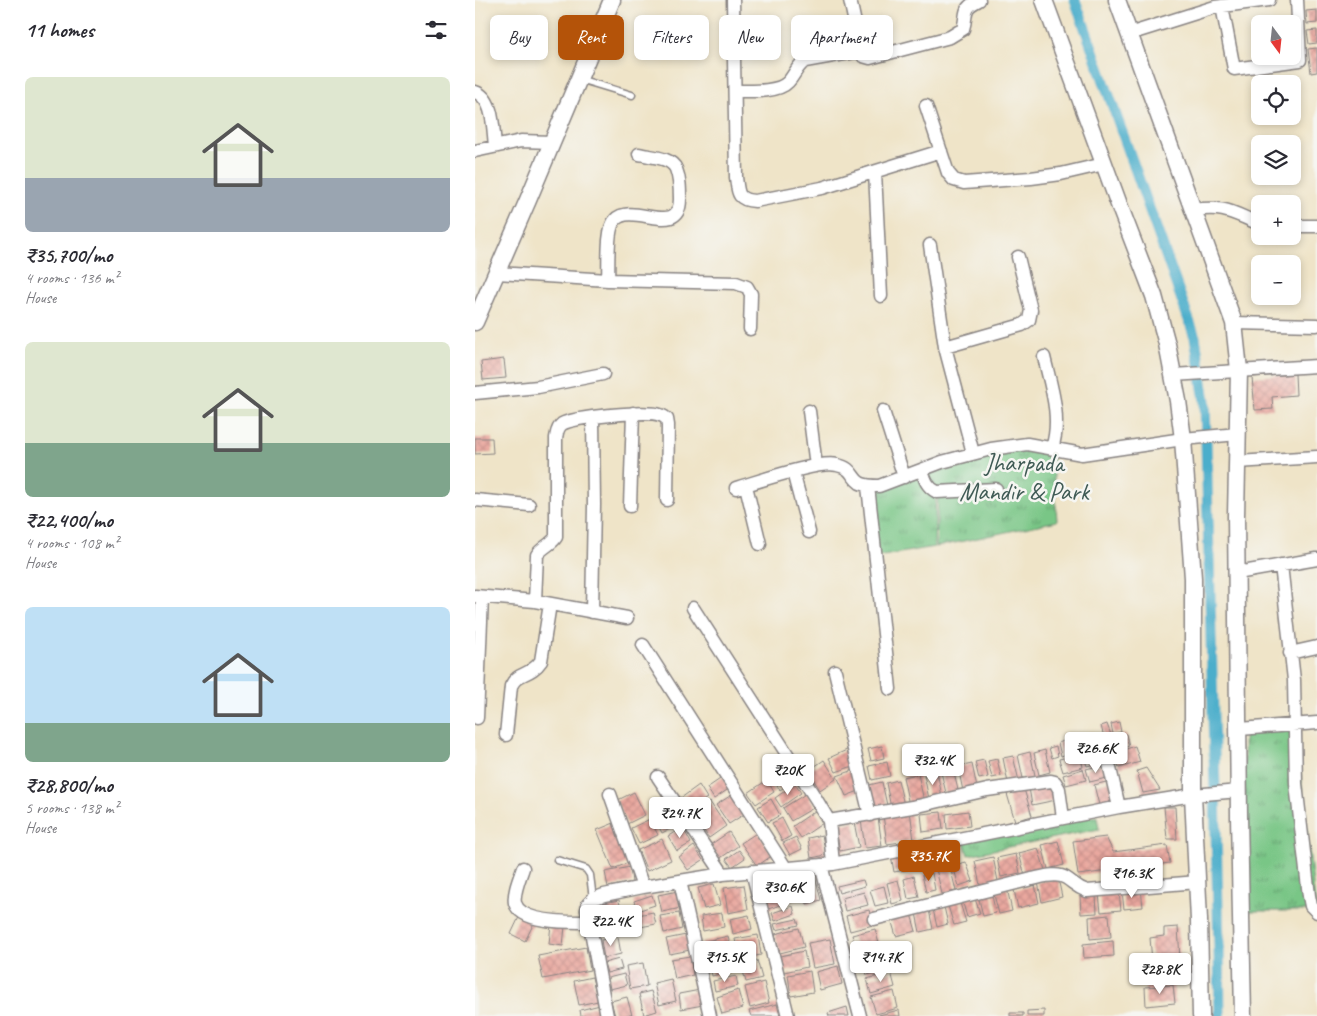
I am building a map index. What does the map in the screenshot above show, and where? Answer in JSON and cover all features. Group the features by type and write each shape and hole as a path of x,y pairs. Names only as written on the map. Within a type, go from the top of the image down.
{"street":[{"path":"475,322 612,0"},
{"path":"733,0 737,177 738,192 742,198 755,201 822,188 941,151"},
{"path":"850,0 853,15"},
{"path":"893,52 950,37 963,29 967,7 979,0"},
{"path":"1044,0 1154,296 1189,438 1193,578 1194,795 1201,1016"},
{"path":"1117,0 1234,323 1239,370 1231,435 1237,462 1239,791 1243,1016"},
{"path":"1129,34 1198,11 1269,0"},
{"path":"1222,6 1233,69 1300,60 1297,0"},
{"path":"735,91 783,87 799,65 811,60"},
{"path":"475,92 485,97 488,104 495,146"},
{"path":"926,106 948,173 955,180 964,183 1061,174 1104,164"},
{"path":"475,151 521,141 552,142"},
{"path":"608,280 610,227 615,220 622,216 637,215 666,218 673,217 678,213 679,178 671,161 639,154"},
{"path":"875,172 881,296"},
{"path":"1193,210 1221,208 1251,220"},
{"path":"1301,226 1317,226"},
{"path":"930,245 945,347 973,453"},
{"path":"945,347 1022,324 1029,320 1031,310 1018,256"},
{"path":"497,273 608,280 736,283 747,287 751,294 750,329"},
{"path":"1234,323 1317,325"},
{"path":"1044,357 1057,416 1057,434 1052,448"},
{"path":"1173,375 1317,366"},
{"path":"475,393 538,387 603,374"},
{"path":"809,411 816,466"},
{"path":"883,411 904,477"},
{"path":"630,506 633,413"},
{"path":"535,601 537,555 552,543 556,537 556,438 557,430 562,424 633,413 661,415 667,419 667,500"},
{"path":"592,612 593,418"},
{"path":"761,544 741,487 816,466 835,464 845,467 859,483 868,486 879,486 941,462 991,449 1027,444 1082,454 1189,438 1231,435"},
{"path":"1237,462 1317,457"},
{"path":"922,470 925,482 937,492 996,489"},
{"path":"793,472 809,532"},
{"path":"868,486 890,689"},
{"path":"475,500 529,506"},
{"path":"1237,573 1317,559"},
{"path":"1281,565 1294,680 1296,784 1299,824 1311,906 1317,912"},
{"path":"477,718 479,597 535,601 627,618"},
{"path":"506,735 511,686 514,680 535,669 541,661 550,604"},
{"path":"693,608 817,798 829,821 827,864 860,1016"},
{"path":"643,644 785,867"},
{"path":"1290,652 1317,647"},
{"path":"835,671 870,815"},
{"path":"1240,729 1317,723"},
{"path":"1105,747 1119,807"},
{"path":"658,777 723,874"},
{"path":"829,821 870,815 987,790 1051,781 1055,782 1059,788 1063,818"},
{"path":"607,1016 587,910 588,904 593,899 604,895 643,886 723,874 827,864 1119,807 1194,795 1239,791"},
{"path":"610,794 643,886"},
{"path":"523,868 515,897 515,904 519,910 551,922 588,922"},
{"path":"752,871 788,1016"},
{"path":"875,919 1032,879 1059,875 1066,878 1076,887 1087,891 1198,882"},
{"path":"681,881 706,1014"}],"lane":[{"path":"579,79 632,95"},
{"path":"557,860 586,869 590,875 593,899"}],"green space":[{"name":"Jharpada Mandir & Park","path":"1027,446 1052,450 1057,521 936,547 938,494 924,471"},
{"path":"922,471 936,494 934,547 877,557 869,487"},
{"path":"1295,725 1316,911 1246,911 1244,730"},
{"path":"1097,816 1099,829 968,855 964,841"}],"building":[{"path":"1317,10 1317,23 1307,24 1306,11"},
{"path":"1317,30 1317,43 1309,44 1307,31"},
{"path":"1317,48 1317,72 1311,73 1308,49"},
{"path":"504,359 506,378 483,380 481,362"},
{"path":"1295,374 1296,395 1272,397 1273,409 1255,410 1252,377"},
{"path":"475,438 492,438 493,453 475,454"},
{"path":"1119,722 1121,732 1113,734 1111,724"},
{"path":"1107,724 1111,735 1104,737 1101,726"},
{"path":"1126,734 1129,746 1115,750 1112,738"},
{"path":"1099,735 1102,745 1082,751 1079,741"},
{"path":"1073,738 1076,751 1061,756 1058,743"},
{"path":"882,746 884,758 871,761 868,749"},
{"path":"1056,746 1058,756 1052,758 1049,748"},
{"path":"1135,746 1140,762 1119,768 1115,753"},
{"path":"849,749 853,766 836,772 829,758"},
{"path":"1102,749 1106,761 1087,766 1083,754"},
{"path":"1045,750 1050,772 1039,775 1034,753"},
{"path":"1030,752 1036,780 1024,783 1018,755"},
{"path":"1080,754 1083,767 1063,772 1059,759"},
{"path":"1013,756 1019,781 1008,783 1003,758"},
{"path":"997,759 1001,776 992,778 988,761"},
{"path":"824,760 836,779 820,790 808,771"},
{"path":"984,760 988,777 979,779 975,762"},
{"path":"887,762 890,776 872,780 869,766"},
{"path":"788,764 798,778 780,790 770,776"},
{"path":"972,764 977,788 963,791 958,767"},
{"path":"1102,765 1106,778 1090,782 1086,769"},
{"path":"1146,768 1160,790 1143,793 1137,771"},
{"path":"953,769 958,790 946,793 941,772"},
{"path":"1083,769 1086,780 1066,785 1063,775"},
{"path":"854,770 859,791 846,796 837,776"},
{"path":"937,772 942,796 929,799 924,775"},
{"path":"918,774 924,801 909,805 903,777"},
{"path":"723,777 730,788 714,799 707,788"},
{"path":"767,780 774,792 756,804 748,793"},
{"path":"898,780 904,805 891,808 886,783"},
{"path":"1110,781 1115,800 1099,805 1094,785"},
{"path":"882,782 888,810 875,813 869,785"},
{"path":"1052,783 1056,800 1032,805 1029,788"},
{"path":"795,784 801,793 781,807 775,798"},
{"path":"699,785 707,798 689,810 681,798"},
{"path":"1024,789 1032,816 1015,821 1007,794"},
{"path":"634,792 645,815 627,824 616,801"},
{"path":"807,793 815,807 791,821 783,808"},
{"path":"733,794 746,813 729,824 716,805"},
{"path":"771,799 780,815 768,822 758,807"},
{"path":"710,802 726,826 709,838 692,813"},
{"path":"668,805 678,825 662,833 652,813"},
{"path":"1164,807 1175,807 1177,839 1167,839"},
{"path":"815,811 823,823 801,838 793,826"},
{"path":"910,811 914,840 887,844 883,815"},
{"path":"968,811 970,826 947,829 946,814"},
{"path":"941,812 943,829 923,832 921,814"},
{"path":"878,817 882,846 865,848 861,820"},
{"path":"782,818 791,836 782,841 772,823"},
{"path":"650,819 658,835 639,844 631,828"},
{"path":"854,822 859,847 840,851 835,825"},
{"path":"614,823 630,862 613,869 597,830"},
{"path":"683,828 691,843 677,851 668,836"},
{"path":"729,832 738,846 719,859 710,845"},
{"path":"758,832 773,855 757,866 741,843"},
{"path":"822,835 826,855 811,858 808,838"},
{"path":"796,837 802,849 790,855 783,843"},
{"path":"1106,837 1113,852 1167,845 1170,863 1078,875 1073,841"},
{"path":"662,839 671,860 647,871 638,850"},
{"path":"1058,841 1064,865 1048,869 1042,845"},
{"path":"694,846 703,860 688,870 679,857"},
{"path":"1038,848 1045,870 1025,876 1019,853"},
{"path":"941,849 944,860 928,865 924,854"},
{"path":"739,850 745,858 732,867 726,859"},
{"path":"920,850 923,867 894,872 891,855"},
{"path":"1016,854 1020,873 1001,877 997,858"},
{"path":"993,857 998,881 980,885 975,861"},
{"path":"966,862 973,881 959,886 953,866"},
{"path":"950,866 956,891 942,894 936,869"},
{"path":"630,867 632,882 608,887 605,872"},
{"path":"814,872 821,900 807,904 800,876"},
{"path":"932,873 935,890 926,892 922,875"},
{"path":"775,876 784,904 768,909 760,880"},
{"path":"914,876 919,897 908,899 904,879"},
{"path":"795,878 800,898 790,900 785,881"},
{"path":"1058,878 1062,897 1042,902 1038,882"},
{"path":"863,880 865,886 839,893 837,886"},
{"path":"898,880 903,901 892,904 887,883"},
{"path":"714,884 720,905 704,909 698,888"},
{"path":"744,885 748,909 728,913 724,888"},
{"path":"1035,885 1039,903 1018,908 1014,890"},
{"path":"884,886 888,903 875,906 870,890"},
{"path":"1007,888 1012,911 999,914 993,891"},
{"path":"1141,889 1143,907 1124,909 1122,891"},
{"path":"678,891 681,908 662,912 658,895"},
{"path":"864,892 868,905 845,911 842,898"},
{"path":"991,892 996,913 983,916 978,895"},
{"path":"1119,893 1121,910 1101,912 1099,894"},
{"path":"652,895 655,905 637,911 634,901"},
{"path":"1096,895 1097,913 1081,914 1080,896"},
{"path":"974,896 980,913 967,917 962,900"},
{"path":"619,900 622,917 602,921 599,904"},
{"path":"959,900 966,922 954,925 947,903"},
{"path":"793,906 795,914 775,921 772,913"},
{"path":"944,907 948,924 937,927 933,909"},
{"path":"869,910 873,925 850,931 846,916"},
{"path":"929,910 933,929 920,932 916,913"},
{"path":"653,912 656,924 635,928 633,916"},
{"path":"679,913 682,929 664,933 660,916"},
{"path":"722,913 724,927 703,931 701,916"},
{"path":"911,914 916,931 896,936 891,919"},
{"path":"520,915 534,923 525,941 511,934"},
{"path":"749,915 752,929 733,934 730,919"},
{"path":"1109,915 1111,937 1090,939 1089,917"},
{"path":"797,919 799,925 776,930 774,924"},
{"path":"623,920 625,929 599,934 598,926"},
{"path":"551,924 565,926 563,946 549,944"},
{"path":"1178,927 1180,959 1152,961 1150,938 1164,936 1164,928"},
{"path":"799,928 804,947 780,953 775,934"},
{"path":"875,929 881,951 858,957 852,935"},
{"path":"686,935 690,950 670,954 666,939"},
{"path":"758,935 761,955 739,959 735,939"},
{"path":"728,936 731,951 705,956 702,942"},
{"path":"618,937 621,954 604,958 601,940"},
{"path":"830,939 835,964 813,968 808,943"},
{"path":"1113,941 1114,956 1084,958 1083,944"},
{"path":"586,947 590,970 543,979 538,956"},
{"path":"804,951 807,967 784,972 780,956"},
{"path":"883,954 888,970 867,975 863,959"},
{"path":"732,955 736,970 712,976 709,961"},
{"path":"690,956 693,975 675,979 671,959"},
{"path":"619,959 622,969 607,973 604,963"},
{"path":"757,960 762,978 746,982 741,964"},
{"path":"643,963 647,986 630,989 626,966"},
{"path":"838,966 842,984 820,990 816,972"},
{"path":"810,971 813,992 791,996 788,975"},
{"path":"891,972 895,987 871,994 867,979"},
{"path":"624,974 627,985 610,989 608,978"},
{"path":"736,976 738,986 715,991 713,981"},
{"path":"592,977 598,1001 579,1005 574,981"},
{"path":"671,979 676,1001 659,1005 654,983"},
{"path":"764,982 769,1003 750,1008 745,987"},
{"path":"1173,985 1175,1003 1146,1006 1145,987"},
{"path":"700,990 703,1005 681,1009 679,994"},
{"path":"738,990 743,1008 722,1014 717,997"},
{"path":"651,991 657,1011 644,1015 639,994"},
{"path":"894,991 898,1008 876,1014 871,997"},
{"path":"627,997 632,1015 615,1016 611,1001"},
{"path":"777,1004 780,1016 751,1016 749,1011"},
{"path":"600,1005 602,1016 581,1016 580,1010"},
{"path":"847,1007 849,1016 829,1016 828,1013"},
{"path":"899,1010 900,1016 879,1016 879,1015"},
{"path":"1044,1010 1044,1016 1027,1016 1027,1011"},
{"path":"1010,1013 1023,1013 1023,1016 1010,1016"}],"waterway":[{"path":"1075,0 1195,337 1205,401 1220,1016"}]}
